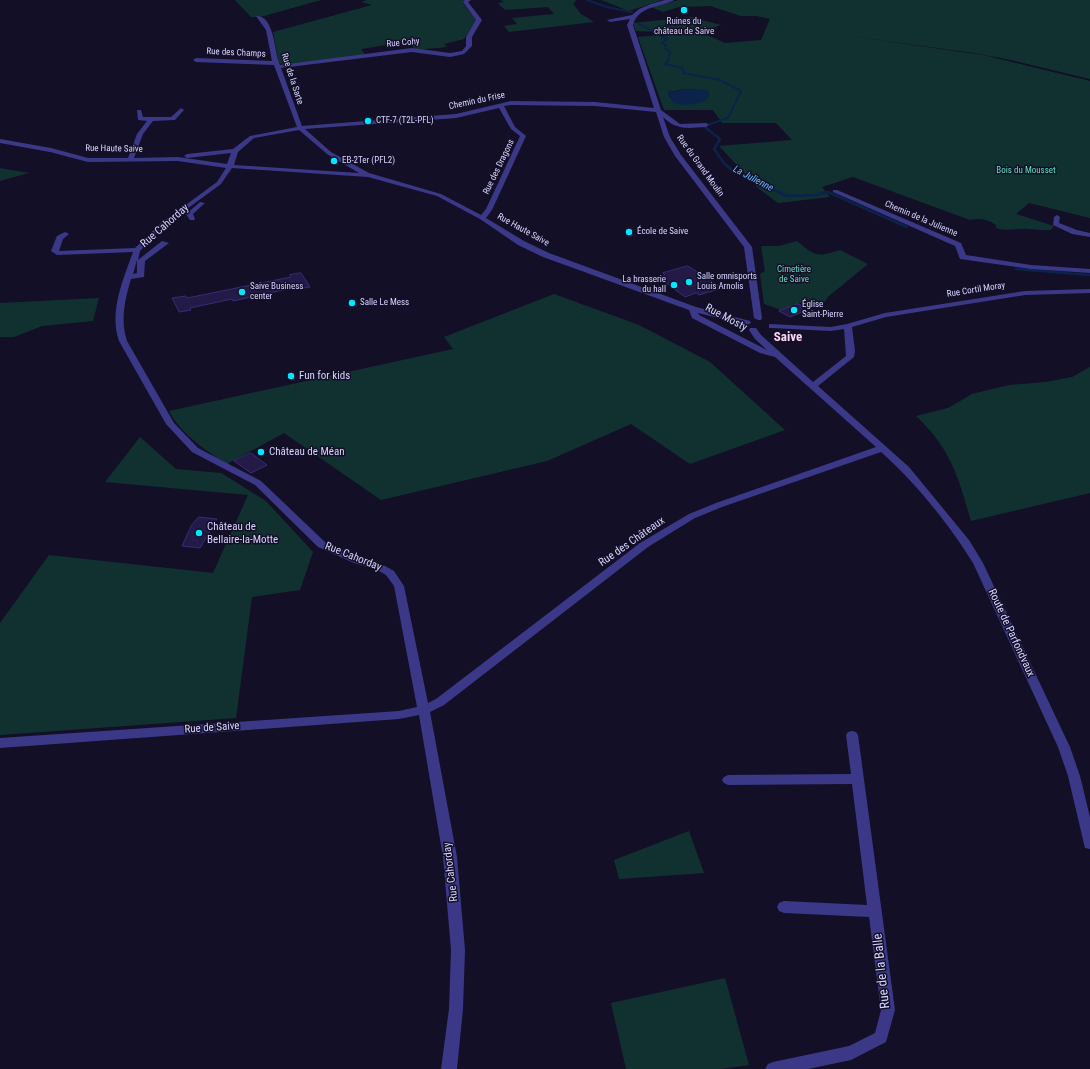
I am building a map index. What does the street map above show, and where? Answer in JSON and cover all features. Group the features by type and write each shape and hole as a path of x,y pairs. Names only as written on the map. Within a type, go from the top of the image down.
{"street":[{"name":"Rue Cohy","path":"277,65 412,50 444,55 464,52 470,46 470,37 479,20 465,2 469,0"},
{"path":"610,20 632,17 645,8 672,0"},
{"name":"Rue de la Sarte","path":"258,17 264,22 269,30 277,65 300,128"},
{"name":"Rue du Grand Moulin","path":"632,17 630,25 657,110 673,149 748,247 758,318"},
{"name":"Rue des Champs","path":"196,60 277,65"},
{"name":"Chemin du Frise","path":"300,128 456,116 500,104 544,102 595,104 657,110"},
{"name":"Rue des Dragons","path":"482,218 489,210 523,139 523,136 513,128 500,104"},
{"path":"139,111 140,119 151,120 173,119 181,110"},
{"path":"657,110 664,112 672,123 677,125 704,125"},
{"path":"130,160 140,134 151,120"},
{"path":"230,166 235,151 252,137 300,128"},
{"name":"Rue Haute Saive","path":"300,128 329,153 368,175"},
{"name":"Rue Haute Saive","path":"0,141 51,150 88,160 178,159 235,151"},
{"name":"Rue Haute Saive","path":"178,159 230,166 368,175 439,195 538,251 693,309"},
{"name":"Rue Cahorday","path":"230,166 219,183 163,224 137,250 123,293 119,318 120,332 128,352 170,424 195,450 258,483 322,545 358,561 381,568 394,578 399,586 424,710 450,857 458,950 456,994 449,1069"},
{"name":"Chemin de la Julienne","path":"835,191 958,245 963,257 1031,267 1090,271"},
{"path":"192,219 189,214 203,202 202,195"},
{"path":"1058,217 1055,224 1074,232 1090,235"},
{"path":"65,234 60,238 55,251 57,253 137,250"},
{"path":"128,277 142,275 141,260 165,243"},
{"name":"Rue Cortil Moray","path":"848,326 885,315 1025,293 1090,291"},
{"name":"Rue Mosty","path":"693,309 747,323 748,327 754,330 758,337 814,385 883,448"},
{"name":"Rue Mosty","path":"693,309 696,316 763,351 779,355"},
{"path":"747,323 758,318 766,320 768,328 765,342"},
{"path":"754,330 768,328 816,329 848,326 851,351 850,356 814,385"},
{"name":"Rue des Châteaux","path":"424,710 459,688 638,550 668,529 692,516 719,505 883,448"},
{"name":"Route de Parfondvaux","path":"883,448 919,482 965,542 978,563 1064,747 1074,776 1090,844"},
{"name":"Rue de Saive","path":"0,743 392,716 424,710"},
{"name":"Rue de la Balle","path":"773,1069 851,1054 881,1037 888,1010 852,735"},
{"path":"728,780 857,779"},
{"path":"784,906 875,911"}],"green space":[{"path":"235,0 321,0 260,17 251,17"},
{"path":"367,0 470,0 463,3 476,22 464,39 444,44 447,47 415,50 409,41 361,49 366,56 284,65 279,63 273,32 372,5 361,2"},
{"path":"501,0 576,0 573,4 581,14 594,22 509,32 504,26 517,24 512,18 554,14 548,7 505,10 498,3 504,2"},
{"path":"601,0 662,0 629,11"},
{"name":"Bois du Mousset","path":"679,0 1090,0 1090,79 1011,60 974,53 834,34 983,55 1090,81 1090,218 1029,203 1016,214 1054,226 1051,230 1000,229 996,228 996,225 987,220 970,220 853,177 822,187 830,197 778,203 758,188 719,146 792,140 776,123 722,123 713,110 664,110 638,37 694,32 678,33 658,27 657,32 636,31 633,23 691,17 721,25 700,32 725,43 761,40 770,19 756,16 741,16 710,6 679,7 663,12 651,7","holes":["679,89 705,90 709,92 708,98 692,104 679,104 669,97 668,92 680,90"]},
{"path":"0,168 29,173 0,181"},
{"name":"Cimetière de Saive","path":"797,241 813,253 826,254 840,250 868,264 829,296 820,308 806,301 781,310 764,304 760,274 765,271 761,246 779,246"},
{"path":"554,294 639,325 710,362 785,430 690,464 631,424 547,461 381,500 284,433 227,464 194,441 180,427 169,411 453,349 444,337"},
{"path":"99,298 93,321 42,326 14,337 0,337 0,303"},
{"path":"1090,367 1090,493 971,521 962,490 952,464 938,440 916,416 948,408 972,394 1009,385 1046,382 1072,377"},
{"path":"140,437 176,469 221,473 266,501 313,552 300,590 252,597 236,718 0,735 0,623 49,555 213,573 248,495 105,482"},
{"path":"689,831 704,873 619,879 614,860"},
{"path":"725,978 749,1065 721,1069 626,1069 611,1003"}],"water":[{"path":"679,89 705,90 709,92 708,98 701,102 691,104 673,103 668,92 679,91"}],"building":[{"name":"Salle omnisports Louis Arnolis","path":"688,266 722,288 699,295 696,293 685,297 658,277 665,275 663,273"},
{"name":"Saive Business center","path":"301,273 310,287 298,289 297,287 233,301 232,299 190,308 191,310 179,312 172,298 186,296 187,298 291,277 290,275"},
{"name":"Église Saint-Pierre","path":"798,304 810,309 790,317 779,311"},
{"path":"251,453 267,465 251,473 234,461"},
{"name":"Château de Bellaire-la-Motte","path":"199,517 217,519 200,548 182,546 191,526"}],"waterway":[{"name":"La Julienne","path":"587,0 607,7 632,12"},
{"name":"La Julienne","path":"639,24 667,39 662,43 666,45 665,48 670,52 668,61 665,64 682,68 684,70 683,73 720,80 741,91 728,118 704,126 708,129"},
{"name":"La Julienne","path":"706,128 720,139 714,149 724,163 732,170 787,196 816,195 828,192 907,227"},
{"name":"La Julienne","path":"1016,269 1090,275"}],"place":[{"name":"Ruines du château de Saive","path":"684,10"},
{"name":"CTF-7 (T2L-PFL)","path":"368,121"},
{"name":"EB-2Ter (PFL2)","path":"334,161"},
{"name":"École de Saive","path":"629,232"},
{"name":"Salle omnisports Louis Arnolis","path":"689,282"},
{"name":"La brasserie du hall","path":"674,285"},
{"name":"Saive Business center","path":"242,292"},
{"name":"Salle Le Mess","path":"352,303"},
{"name":"Église Saint-Pierre","path":"794,310"},
{"name":"Fun for kids","path":"291,376"},
{"name":"Château de Méan","path":"261,452"},
{"name":"Château de Bellaire-la-Motte","path":"199,533"}],"district":[{"name":"Saive","path":"788,338"}]}
